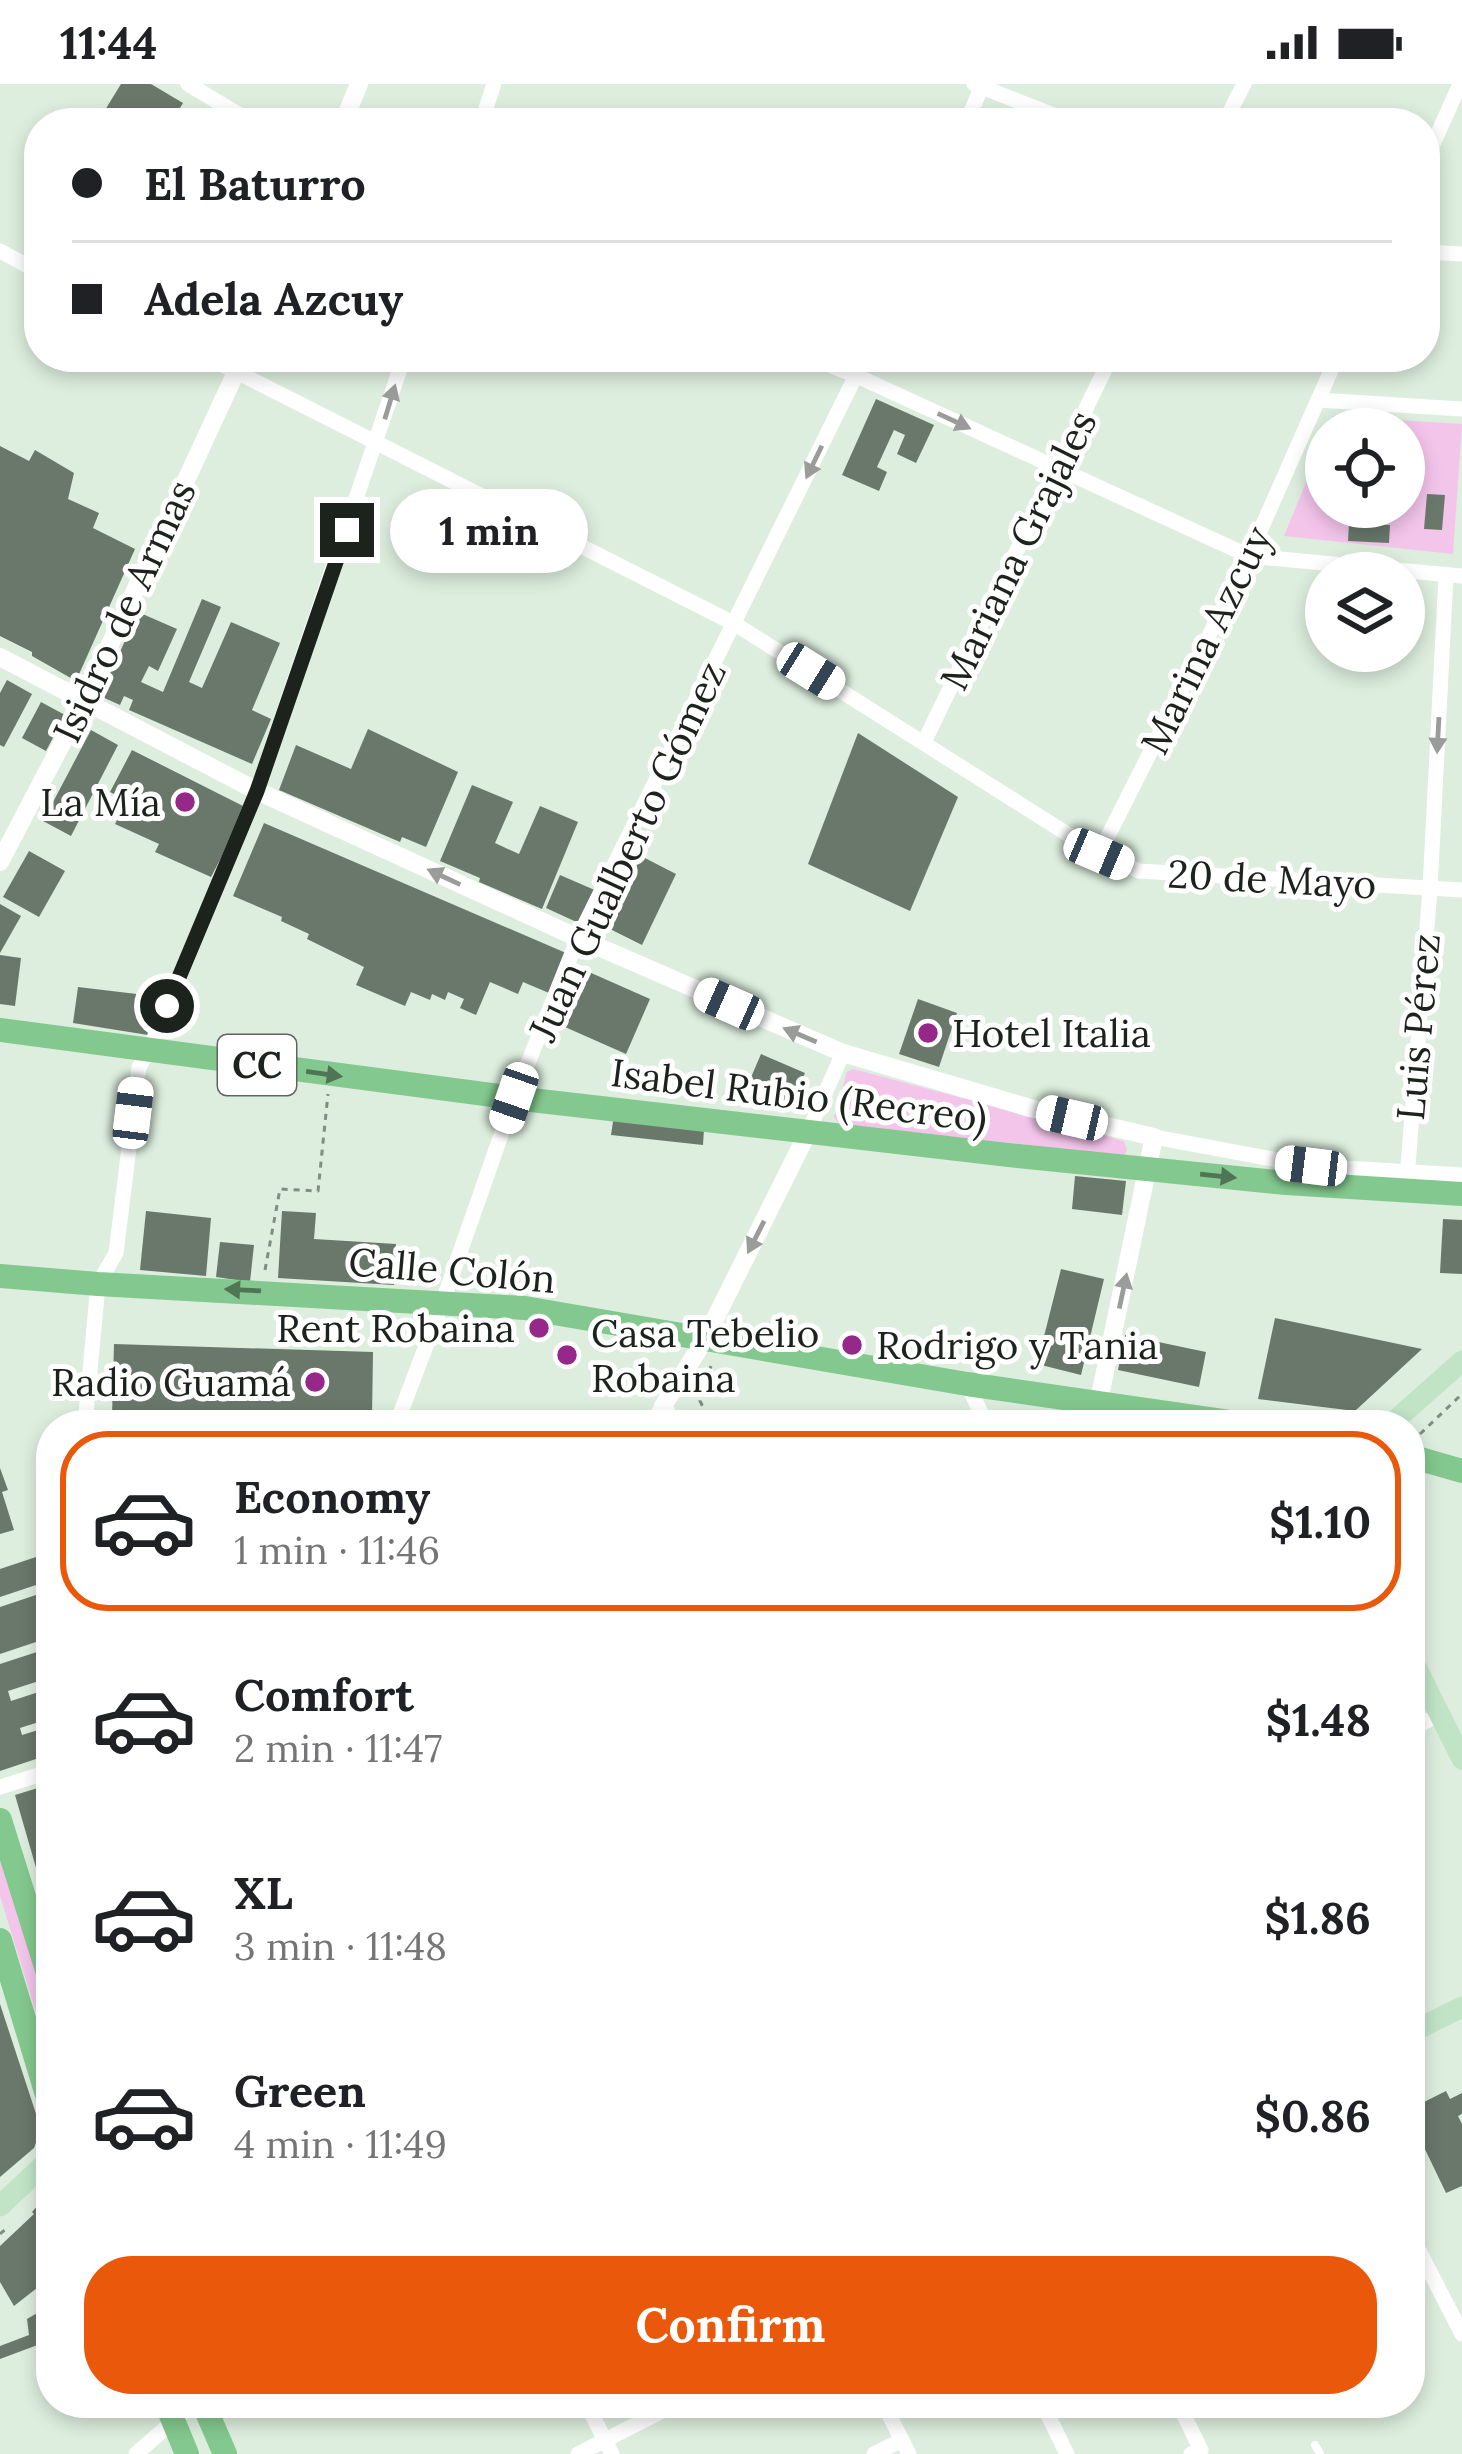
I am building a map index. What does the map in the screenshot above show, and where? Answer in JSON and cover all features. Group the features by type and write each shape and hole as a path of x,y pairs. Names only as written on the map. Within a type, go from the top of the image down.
{"main road":[{"name":"Isabel Rubio (Recreo)","path":"0,1030 514,1098 1148,1168"},
{"name":"CC","path":"1148,1168 1286,1183 1407,1182 1462,1194"},
{"name":"Calle Colón","path":"0,1276 525,1308 1136,1410"},
{"path":"1407,1410 1462,1361"},
{"path":"1425,1460 1462,1471"},
{"path":"1425,1686 1462,1759"},
{"path":"0,1820 36,1935"},
{"path":"0,1940 36,2059"},
{"path":"1425,2026 1462,2007"},
{"path":"0,2206 36,2172"},
{"path":"172,2418 187,2454"},
{"path":"207,2418 225,2454"}],"street":[{"path":"188,84 228,108"},
{"path":"1440,128 1460,84"},
{"path":"980,85 1037,108"},
{"name":"Isidro de Armas","path":"0,862 83,703 236,372"},
{"name":"20 de Mayo","path":"254,372 378,442 735,624 1099,854 1139,872 1462,890"},
{"path":"86,1410 98,1284 116,1253 139,1067 257,791 399,372"},
{"path":"847,372 1249,556 1454,576"},
{"name":"Juan Gualberto Gómez","path":"402,1410 514,1098 578,938 859,372"},
{"name":"Mariana Grajales","path":"924,742 1104,372"},
{"name":"Marina Azcuy","path":"1099,854 1249,556 1330,372"},
{"path":"1318,400 1462,409"},
{"name":"Luis Pérez","path":"1407,1182 1454,576"},
{"path":"0,658 257,791 843,1053 1030,1108 1276,1162 1407,1182 1462,1175"},
{"path":"660,1410 712,1341 843,1053"},
{"path":"1098,1405 1154,1137"},
{"path":"967,1384 980,1410"},
{"path":"663,1406 665,1410"},
{"path":"1425,1722 1439,1714"},
{"path":"0,1787 36,1776"},
{"path":"1425,2262 1462,2334"},
{"path":"136,2454 165,2418"},
{"path":"594,2418 609,2447"},
{"path":"578,2454 609,2447 654,2418"},
{"path":"874,2454 905,2447 891,2418"},
{"path":"1049,2418 1066,2454"},
{"path":"1184,2418 1196,2452"}],"path":[{"path":"260,1291 280,1189 318,1191 330,1075"},
{"path":"704,1410 700,1402 712,1341"},
{"path":"1425,1429 1462,1394"}],"shaded area":[{"path":"1425,422 1462,424 1453,554 1284,536 1305,485 1305,528 1425,528"},
{"path":"853,1069 1124,1141 1127,1150 1124,1156 839,1124 834,1117 847,1072"},
{"path":"0,1856 36,1972 36,2012 0,1896"}],"building":[{"path":"121,84 151,84 183,103 180,108 106,108"},
{"path":"876,399 934,425 916,463 897,454 905,435 894,430 877,467 887,472 879,491 842,475"},
{"path":"0,446 29,461 35,450 74,473 68,499 99,513 93,528 135,549 76,681 0,636"},
{"path":"1427,494 1445,495 1442,530 1424,529"},
{"path":"1349,528 1390,528 1389,543 1348,541"},
{"path":"202,599 221,607 189,682 202,688 231,622 280,643 252,710 271,719 252,764 129,710 133,700 124,696 120,705 100,696 138,612 177,629 158,671 149,666 141,682 163,692"},
{"path":"7,680 32,694 4,747 0,745 0,693"},
{"path":"41,702 65,715 46,751 22,738"},
{"path":"368,729 458,772 426,847 402,837 400,842 279,790 296,745 351,769"},
{"path":"91,730 118,745 71,836 43,821"},
{"path":"858,733 958,797 910,911 808,864"},
{"path":"132,750 247,808 211,877 155,852 159,844 115,824 127,801 110,792"},
{"path":"472,785 513,802 495,843 519,854 540,806 578,822 542,909 440,861"},
{"path":"264,823 566,953 549,993 523,982 518,994 490,982 476,1015 460,1008 464,999 448,992 445,1000 432,994 430,1000 411,992 405,1006 356,985 364,967 307,939 309,934 281,921 282,917 233,896"},
{"path":"29,851 65,871 39,917 3,897"},
{"path":"641,856 676,874 642,945 606,927"},
{"path":"560,875 597,891 583,925 546,908"},
{"path":"0,904 21,916 0,953"},
{"path":"0,955 21,958 15,1006 0,1004"},
{"path":"589,972 650,999 626,1054 565,1027"},
{"path":"78,987 162,997 148,1035 73,1023"},
{"name":"Hotel Italia","path":"918,999 957,1013 939,1067 899,1054"},
{"path":"761,1054 805,1073 790,1108 746,1089"},
{"path":"614,1115 704,1129 703,1145 611,1135"},
{"path":"1075,1176 1126,1181 1122,1215 1072,1209"},
{"path":"146,1211 211,1218 206,1276 140,1270"},
{"path":"282,1211 316,1213 314,1239 396,1244 394,1285 278,1278"},
{"path":"1443,1219 1462,1220 1462,1274 1440,1273"},
{"path":"220,1242 254,1245 250,1282 216,1277"},
{"path":"1061,1269 1104,1279 1081,1375 1037,1364"},
{"path":"1275,1318 1422,1349 1356,1410 1258,1399"},
{"path":"1125,1335 1206,1352 1199,1387 1118,1370"},
{"path":"114,1344 373,1352 372,1410 112,1410"},
{"path":"0,1468 14,1530 0,1534"},
{"path":"36,1557 36,1585 0,1597 0,1569"},
{"path":"36,1595 36,1642 0,1654 0,1607"},
{"path":"36,1652 36,1682 8,1691 11,1701 36,1693 36,1723 20,1728 22,1735 36,1731 36,1759 0,1771 0,1664"},
{"path":"36,1789 36,1868 15,1795"},
{"path":"0,2004 36,2114 36,2143 0,2177"},
{"path":"1446,2091 1450,2099 1462,2093 1458,2116 1462,2186 1446,2193 1425,2149 1425,2102"},
{"path":"36,2208 36,2289 14,2306 0,2282 0,2246"},
{"path":"36,2314 36,2346 0,2359 0,2346 29,2335 27,2319"}],"place":[{"name":"La Mía","path":"185,802"},
{"name":"Hotel Italia","path":"928,1033"},
{"name":"Rent Robaina","path":"539,1328"},
{"name":"Rodrigo y Tania","path":"852,1345"},
{"name":"Casa Tebelio Robaina","path":"567,1355"},
{"name":"Radio Guamá","path":"315,1382"}],"route":[{"path":"167,1006 257,791 347,530"}]}
